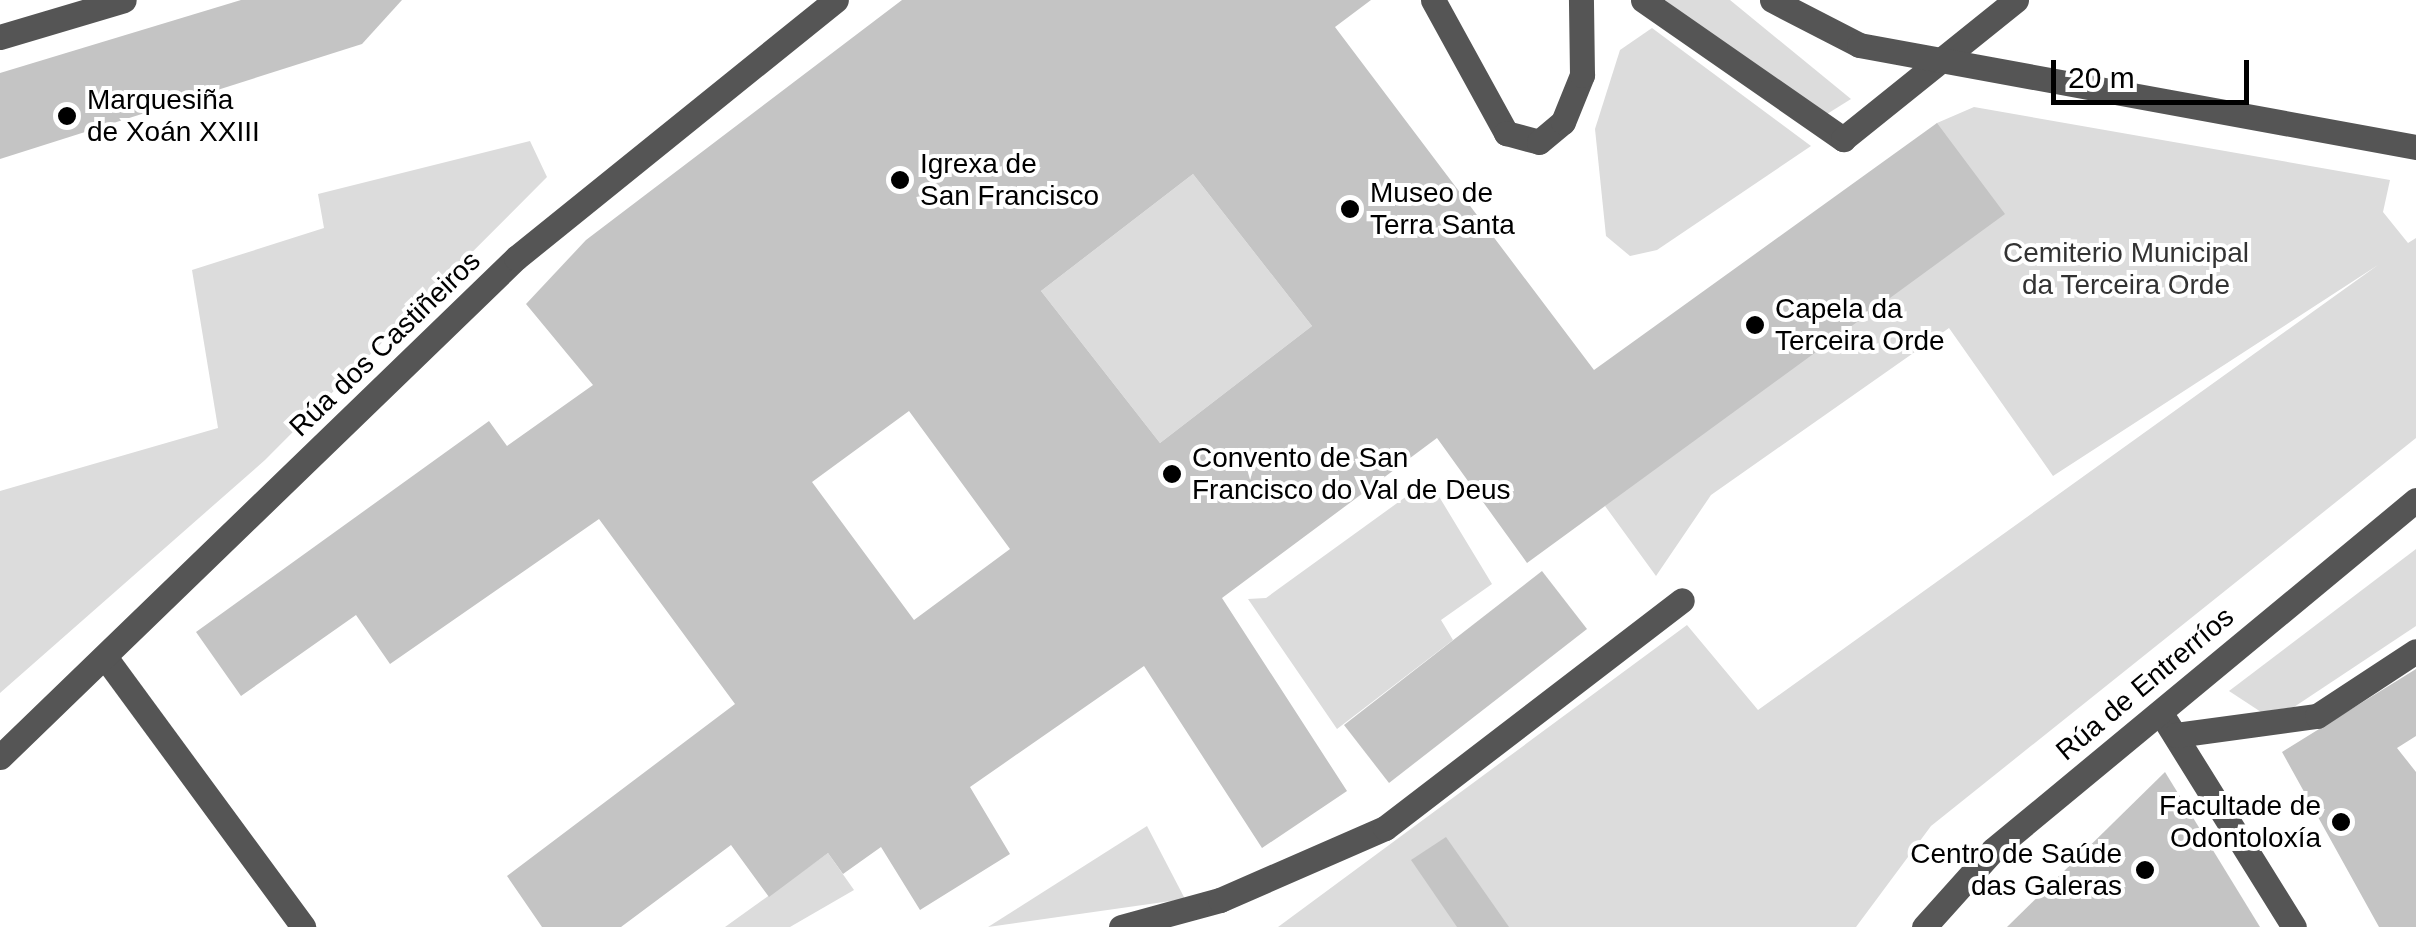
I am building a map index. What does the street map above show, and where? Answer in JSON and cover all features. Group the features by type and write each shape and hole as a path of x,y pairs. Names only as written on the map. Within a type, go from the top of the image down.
{"street":[{"path":"0,37 124,0"},
{"name":"Rúa dos Castiñeiros","path":"0,757 530,246 836,0"},
{"path":"1433,0 1506,132 1539,142 1563,122 1582,76 1581,0"},
{"path":"1643,0 1843,139 1949,60 2016,0"},
{"path":"1772,0 1858,45 2416,147"},
{"name":"Rúa de Entrerríos","path":"1924,927 1992,850 2416,500"},
{"path":"1122,927 1220,900 1385,828 1682,600"},
{"path":"2176,736 2317,716 2416,651"},
{"path":"105,657 303,927"},
{"path":"2159,711 2294,927"}],"green space":[{"path":"1665,0 1730,0 1851,99 1819,119"},
{"path":"1652,28 1811,146 1657,250 1630,256 1606,236 1595,129 1620,50"},
{"name":"Cemiterio Municipal da Terceira Orde","path":"1974,107 2390,180 2383,212 2408,243 2416,238 2416,438 1931,826 1856,927 1278,927 1687,625 1758,710 2378,265 2053,476 1949,328 1711,495 1656,576 1605,506 1937,123"},
{"path":"530,141 547,177 265,460 0,693 0,491 218,428 192,270 324,228 318,194"},
{"path":"1193,174 1312,326 1160,443 1041,291"},
{"path":"1429,480 1492,584 1441,620 1453,640 1337,729 1248,599 1266,598"},
{"path":"2416,549 2416,626 2294,707 2261,712 2229,691"},
{"path":"1147,826 1185,899 988,927"},
{"path":"828,853 854,890 790,927 725,927"}],"building":[{"name":"Marquesiña de Xoán XXIII","path":"241,0 402,0 362,44 0,159 0,73"},
{"name":"Convento de San Francisco do Val de Deus","path":"902,0 1371,0 1335,27 1594,370 1937,123 2005,214 1527,563 1437,438 1222,598 1347,791 1262,848 1144,666 970,787 1010,854 920,910 881,847 843,874 828,853 769,897 731,845 621,927 542,927 507,876 735,704 599,519 390,664 356,615 241,696 196,632 489,421 507,446 593,385 526,304 586,240","holes":["1193,174 1312,326 1160,443 1041,291","909,411 1010,549 914,620 812,482"]},
{"path":"1542,571 1587,629 1389,783 1344,725"},
{"path":"2416,669 2416,736 2397,748 2416,772 2416,927 2379,927 2282,752"},
{"name":"Centro de Saúde das Galeras","path":"2165,772 2260,927 2007,927"},
{"path":"1446,837 1509,927 1457,927 1411,860"}],"place":[{"name":"Marquesiña de Xoán XXIII","path":"67,116"},
{"name":"Igrexa de San Francisco","path":"900,180"},
{"name":"Museo de Terra Santa","path":"1350,209"},
{"name":"Capela da Terceira Orde","path":"1755,325"},
{"name":"Convento de San Francisco do Val de Deus","path":"1172,474"},
{"name":"Facultade de Odontoloxía","path":"2341,822"},
{"name":"Centro de Saúde das Galeras","path":"2145,870"}]}
